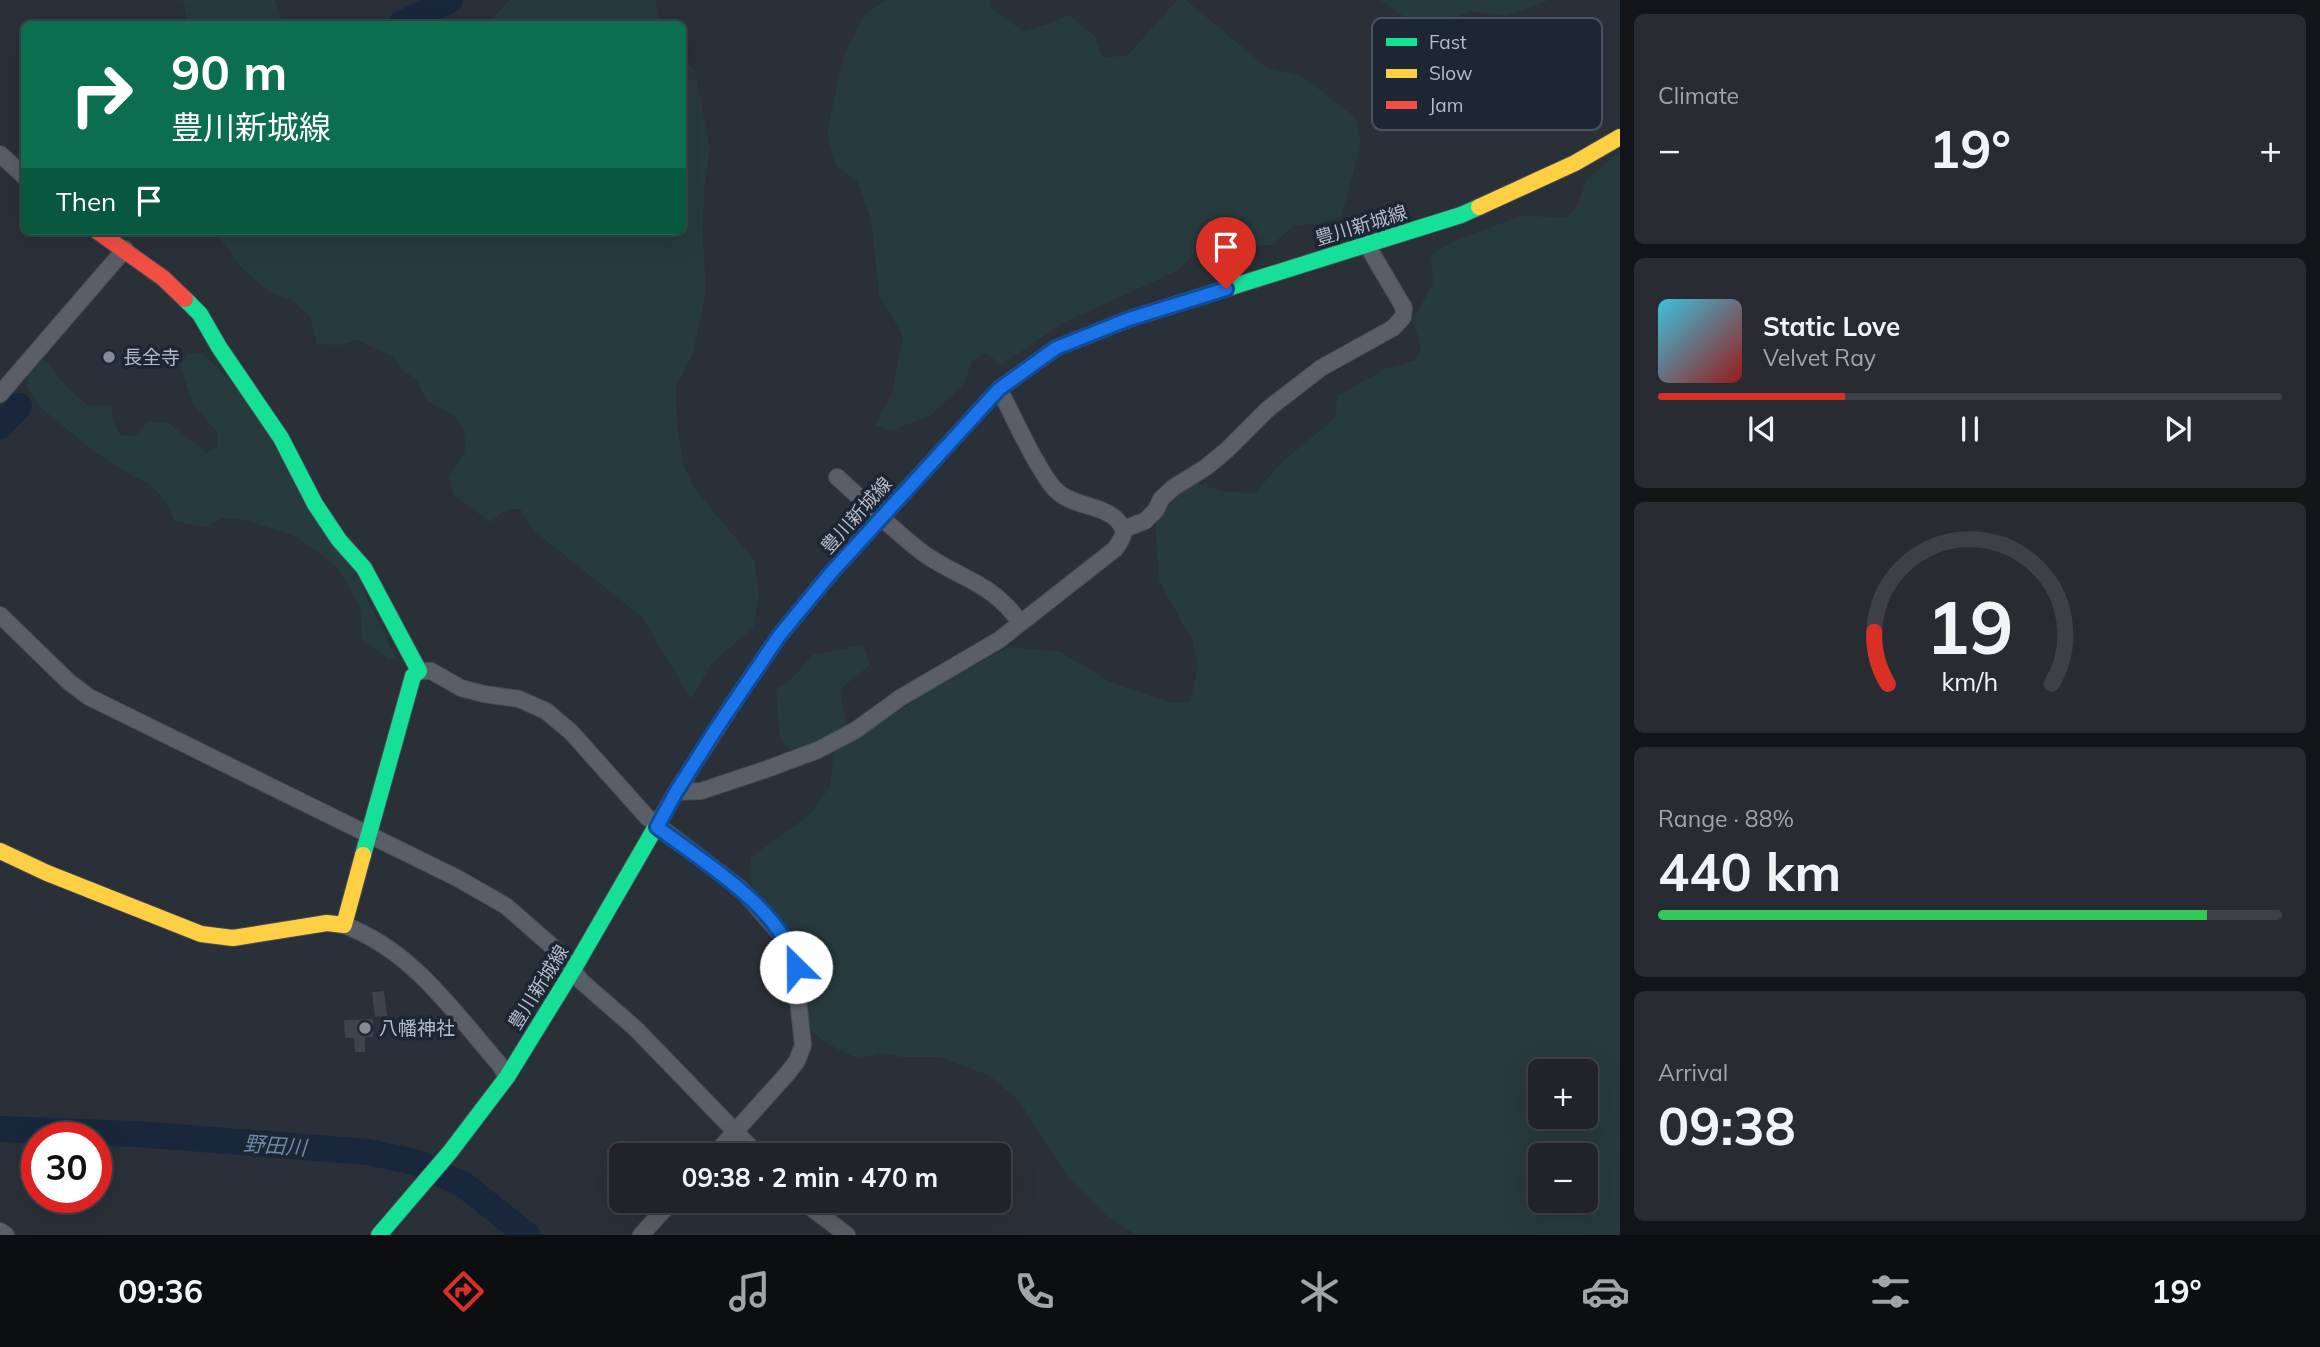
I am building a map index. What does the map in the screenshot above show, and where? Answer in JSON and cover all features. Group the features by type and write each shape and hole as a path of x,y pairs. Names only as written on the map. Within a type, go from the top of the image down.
{"main road":[{"name":"豊川新城線","path":"379,1235 445,1157 507,1077 573,970 676,792 779,636 830,574 999,389 1056,348 1129,319 1461,215 1575,163 1620,137"},
{"path":"0,851 47,873 201,934 233,937 327,923 344,925 413,676 419,671 364,568 339,540 315,504 281,438 200,314 163,278 103,235"}],"street":[{"path":"0,154 21,173"},
{"path":"1124,529 1145,521 1156,510 1161,499 1174,487 1205,468 1268,409 1321,368 1393,328 1403,317 1404,308 1367,246"},
{"path":"0,394 125,249"},
{"path":"676,792 701,790 818,750 856,730 900,698 999,640 1115,549 1124,537 1124,529 1117,519 1070,501 1056,491 1044,474 999,389"},
{"path":"837,477 923,552 942,565 984,585 1007,604 1020,622"},
{"path":"0,615 89,697 492,896 562,955 581,981 636,1029 747,1143"},
{"path":"419,671 431,671 461,688 519,699 546,711 571,732 657,827 741,889 785,939 793,954 803,1045 792,1067 726,1143"},
{"path":"344,925 382,943 417,970 500,1065 507,1077"},
{"path":"642,1235 661,1213"},
{"path":"818,1213 848,1235"},
{"path":"0,1231 6,1235"}],"green space":[{"path":"183,0 275,0 282,21 186,21"},
{"path":"510,0 655,0 660,21 490,21"},
{"path":"887,0 989,0 991,8 1023,31 1069,15 1095,36 1102,57 1127,56 1177,0 1186,0 1266,67 1303,77 1355,117 1361,144 1341,217 1318,224 1294,225 1272,245 1231,245 1204,241 1179,270 1065,322 1001,365 986,353 972,361 964,384 931,415 891,431 875,425 892,393 903,336 879,294 871,218 858,182 836,165 827,133 843,57 864,15"},
{"path":"1380,0 1549,0 1506,16 1470,11 1453,18 1406,18"},
{"path":"686,62 695,70 710,149 704,190 706,291 693,352 676,387 677,425 683,463 694,488 754,560 759,596 753,628 712,663 691,699 642,617 534,531 520,509 508,509 490,522 454,495 449,477 465,451 464,431 456,417 426,400 417,380 401,369 393,357 357,340 340,345 317,344 310,316 293,301 267,291 237,263 218,235 686,235"},
{"path":"1620,152 1620,1235 1136,1235 1106,1215 1067,1176 1019,1101 990,1076 939,1057 901,1057 880,1053 859,1059 834,1047 813,1032 805,1015 802,959 798,949 752,887 750,868 751,857 809,815 830,787 834,750 818,743 789,749 780,739 776,690 793,677 814,654 864,645 870,665 840,689 846,723 872,728 923,694 1009,647 1061,652 1112,683 1169,702 1190,702 1198,668 1192,640 1159,581 1155,518 1170,494 1191,482 1226,492 1255,493 1283,461 1335,418 1337,396 1385,369 1415,360 1421,349 1413,319 1433,284 1431,254 1459,239 1521,216 1567,217 1577,206 1587,179"},
{"path":"202,353 251,401 357,569 367,598 396,658 388,659 362,639 360,606 337,567 297,537 245,520 223,518 204,527 175,521 166,502 150,484 96,453 41,408 27,386 28,373 44,359 67,387 87,405 111,406 113,420 120,435 135,436 147,422 167,422 207,453 218,446 218,434 192,402 180,366 186,355"}],"building":[{"path":"384,991 387,1016 375,1017 372,992"},
{"path":"373,1019 373,1037 365,1037 365,1052 355,1052 354,1038 345,1038 344,1020"}],"waterway":[{"path":"407,21 450,0"},
{"path":"0,426 19,406"},
{"name":"野田川","path":"0,1129 137,1134 368,1152 415,1162 464,1185 527,1235"}],"traffic: fast":[{"path":"908,488 999,389 1056,348 1129,319 1461,215 1479,207"},
{"path":"185,299 200,314 219,347 281,438 315,504 339,540 364,568 419,671 413,676 363,855"},
{"path":"379,1235 450,1152 507,1077 573,970 676,792 736,699"}],"traffic: slow":[{"path":"1479,207 1575,163 1620,137"},
{"path":"830,574 908,488"},
{"path":"736,699 779,636 830,574"},
{"path":"0,851 47,873 201,934 233,938 327,923 344,925 363,855"}],"traffic: jam":[{"path":"103,235 163,278 185,299"}],"place":[{"name":"長全寺","path":"109,357"},
{"name":"八幡神社","path":"365,1028"}],"route":[{"path":"796,967 785,939 741,889 657,827 676,792 779,636 830,574 999,389 1056,348 1129,319 1226,289"}]}
